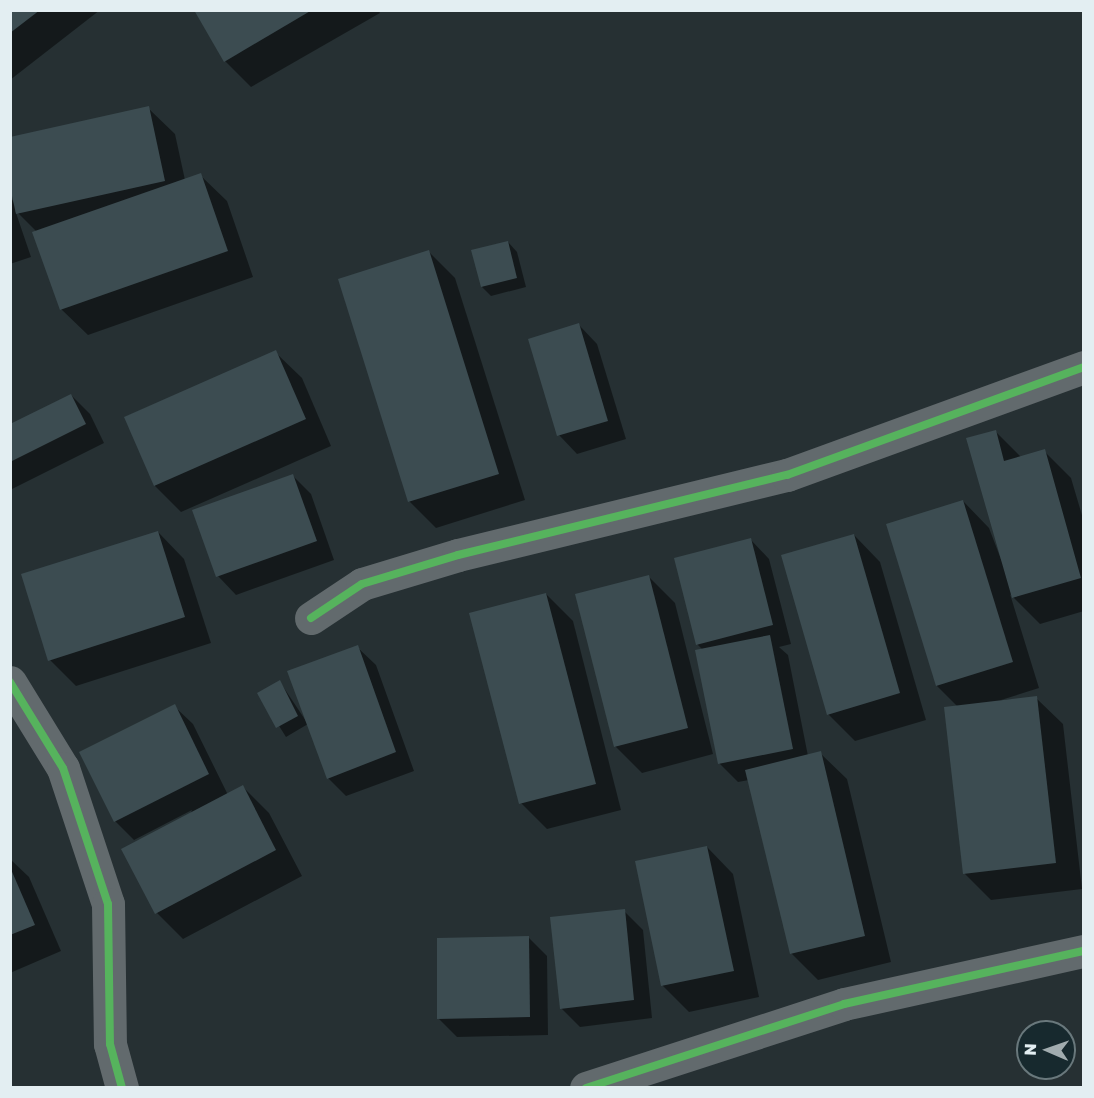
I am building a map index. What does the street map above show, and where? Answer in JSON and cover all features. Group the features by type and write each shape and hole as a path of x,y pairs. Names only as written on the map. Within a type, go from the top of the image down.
{"street":[{"path":"311,618 362,584 459,555 787,474 1083,367"},
{"path":"10,682 63,768 108,904 110,1044 122,1088"},
{"path":"586,1088 844,1004 1083,951"}],"building":[{"path":"10,10 40,10 10,33"},
{"path":"194,10 312,10 224,62"},
{"path":"149,106 165,181 16,214 10,187 10,137"},
{"path":"201,173 228,251 60,310 32,232"},
{"path":"508,241 517,278 481,287 471,250"},
{"path":"429,250 499,474 408,502 338,279"},
{"path":"579,323 608,421 557,436 528,339"},
{"path":"276,350 306,419 154,486 124,417"},
{"path":"71,394 86,424 10,462 10,424"},
{"path":"996,430 1004,461 1045,449 1081,578 1012,598 966,438"},
{"path":"293,474 317,541 216,577 192,510"},
{"path":"963,500 1013,662 936,686 886,524"},
{"path":"158,531 185,617 48,661 21,574"},
{"path":"854,534 900,693 827,715 781,555"},
{"path":"751,538 773,625 696,645 674,558"},
{"path":"649,575 688,728 614,747 575,594"},
{"path":"546,593 596,784 519,804 469,613"},
{"path":"770,635 793,749 718,764 695,650"},
{"path":"358,645 396,752 327,779 287,671"},
{"path":"280,680 298,716 276,728 257,693"},
{"path":"1037,696 1056,863 963,874 944,707"},
{"path":"175,704 209,774 114,822 79,752"},
{"path":"821,751 865,936 790,954 745,770"},
{"path":"243,785 276,850 155,914 121,849"},
{"path":"707,846 734,971 661,986 635,861"},
{"path":"10,867 35,925 10,935"},
{"path":"625,909 634,1000 560,1009 550,917"},
{"path":"529,936 530,1017 437,1019 437,938"}],"cycle path":[{"path":"311,618 362,584 458,555 787,475 1084,367"},
{"path":"10,682 63,768 108,904 110,1044 122,1088"},
{"path":"586,1088 844,1004 1084,951"}]}
